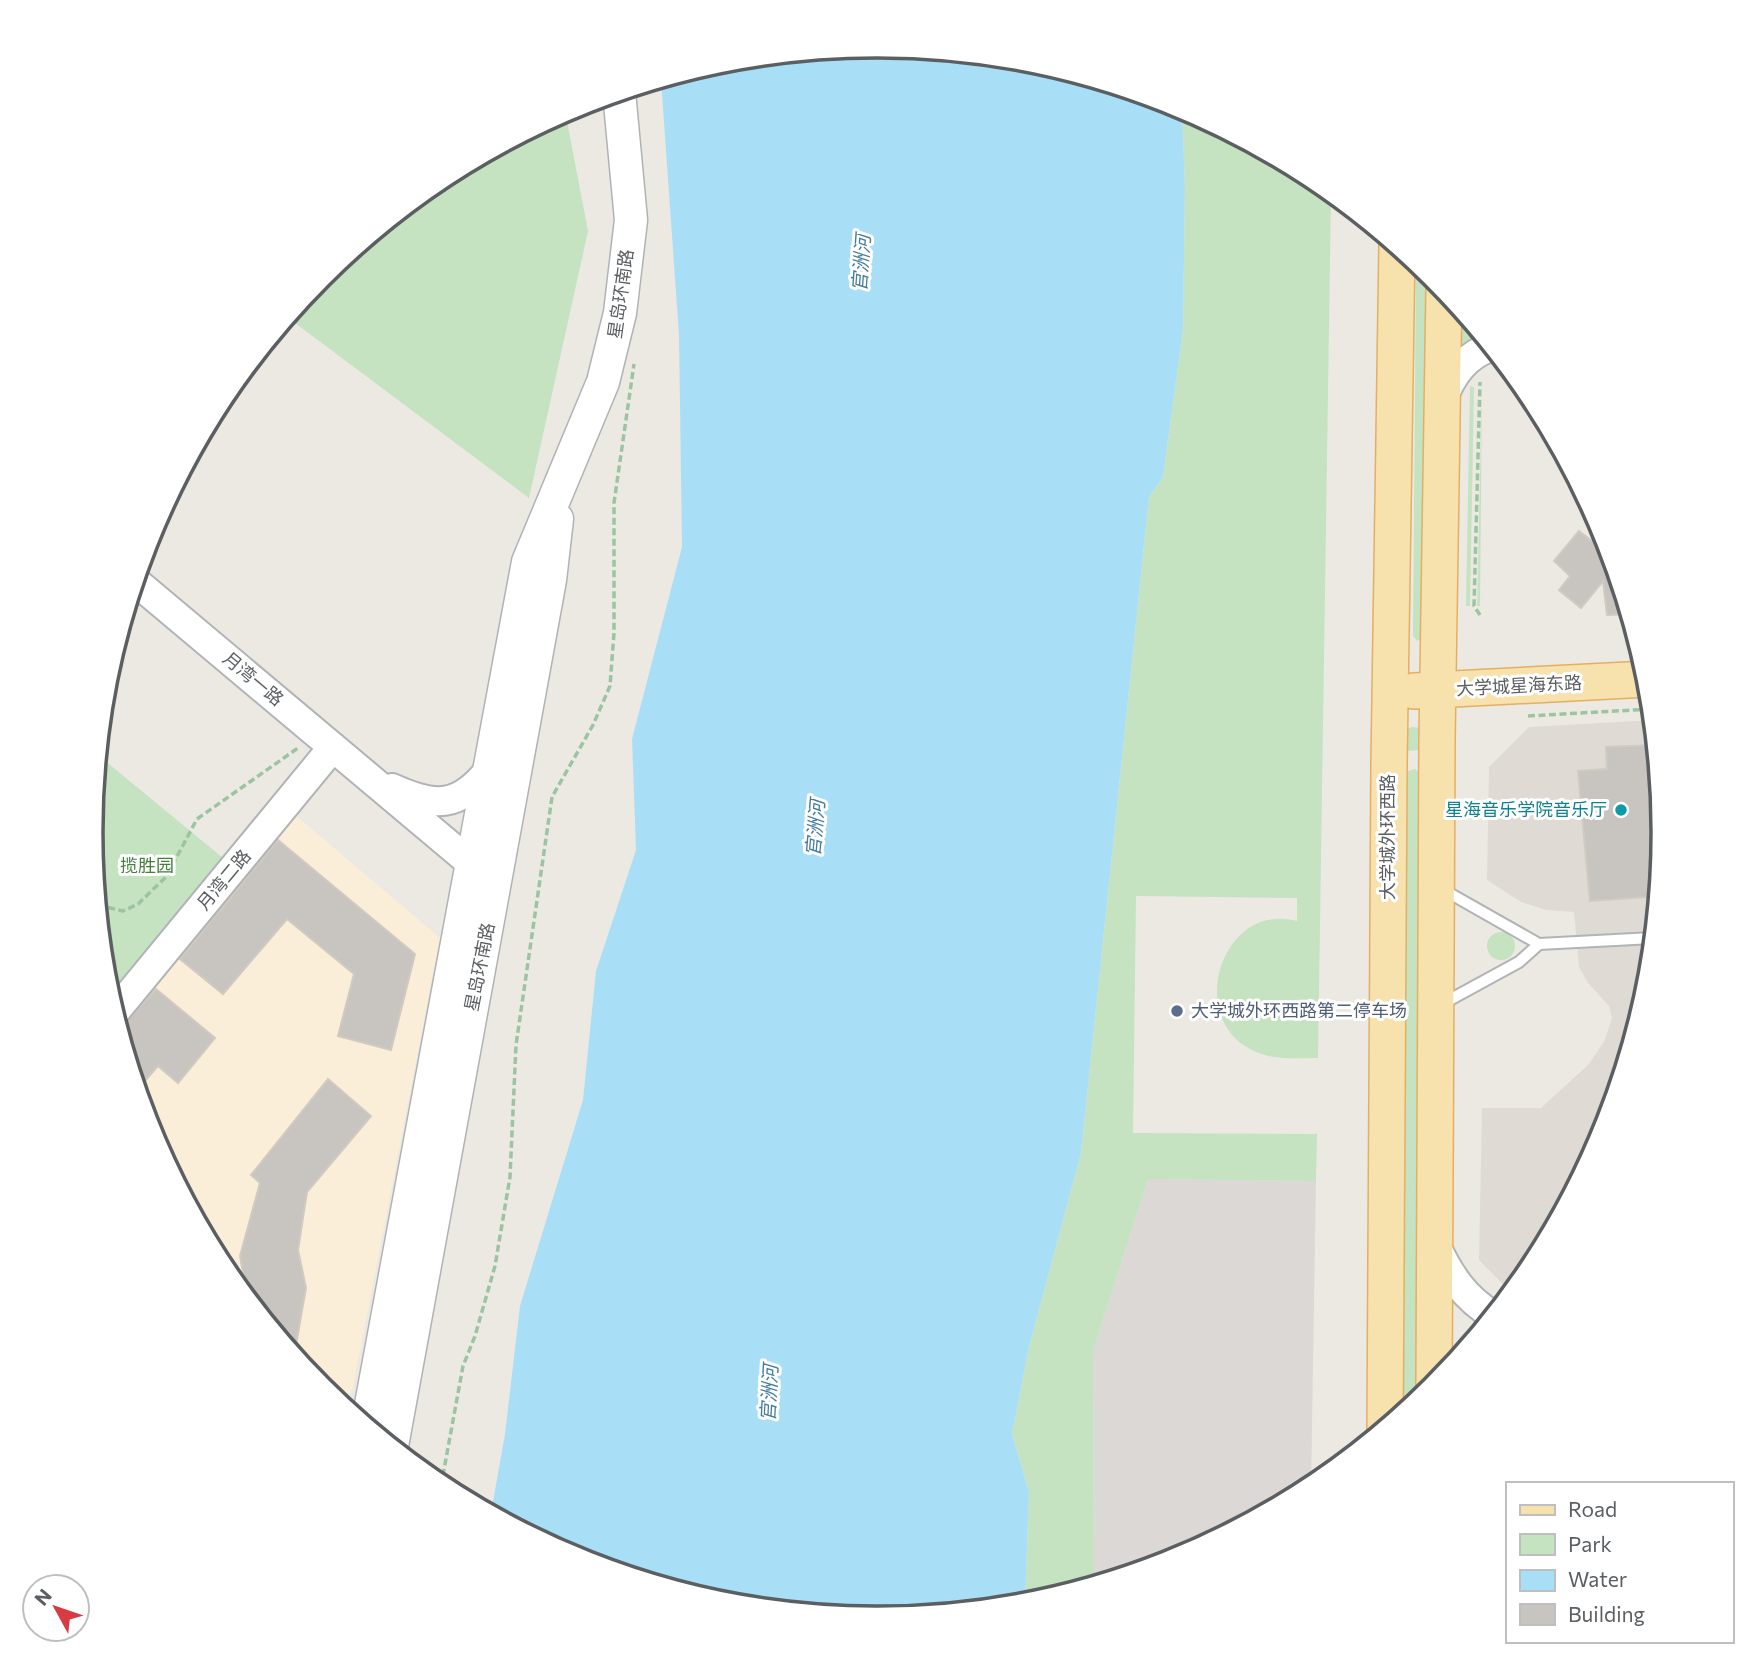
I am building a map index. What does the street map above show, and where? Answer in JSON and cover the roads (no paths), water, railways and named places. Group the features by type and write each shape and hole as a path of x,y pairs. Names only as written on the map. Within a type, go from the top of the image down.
{"main road":[{"name":"星岛环南路","path":"366,1413 528,562 603,382 613,346 625,277 631,220 620,102"},
{"name":"大学城外环西路","path":"1385,1416 1389,765 1397,259"},
{"path":"1434,1368 1437,764 1444,306"},
{"name":"星岛环南路","path":"394,1436 550,580 561,486"},
{"name":"大学城星海东路","path":"1390,692 1636,680"},
{"path":"1389,765 1413,758 1437,764"}],"street":[{"path":"1442,401 1464,363 1482,351"},
{"name":"月湾一路","path":"143,587 472,864"},
{"name":"月湾二路","path":"122,1002 325,740"},
{"name":"月湾一路","path":"370,778 421,800 442,802 467,793 490,769"},
{"path":"1436,1246 1446,1267 1467,1295 1486,1309"}],"lane":[{"path":"1437,886 1539,944 1644,938"},
{"path":"1436,1007 1519,962 1539,944"}],"water":[{"name":"官洲河","path":"826,59 928,59 978,64 1077,84 1126,99 1183,121 1185,186 1183,329 1163,477 1149,497 1081,1153 1029,1347 1012,1434 1029,1492 1025,1591 928,1605 826,1605 776,1600 677,1580 628,1565 581,1547 493,1504 505,1434 520,1306 583,1100 596,971 636,850 632,739 682,547 679,335 662,89 776,64"}],"place":[{"name":"星海音乐学院音乐厅","path":"1621,810"},
{"name":"大学城外环西路第二停车场","path":"1177,1011"}],"park label":[{"name":"揽胜园","path":"147,866"}]}
